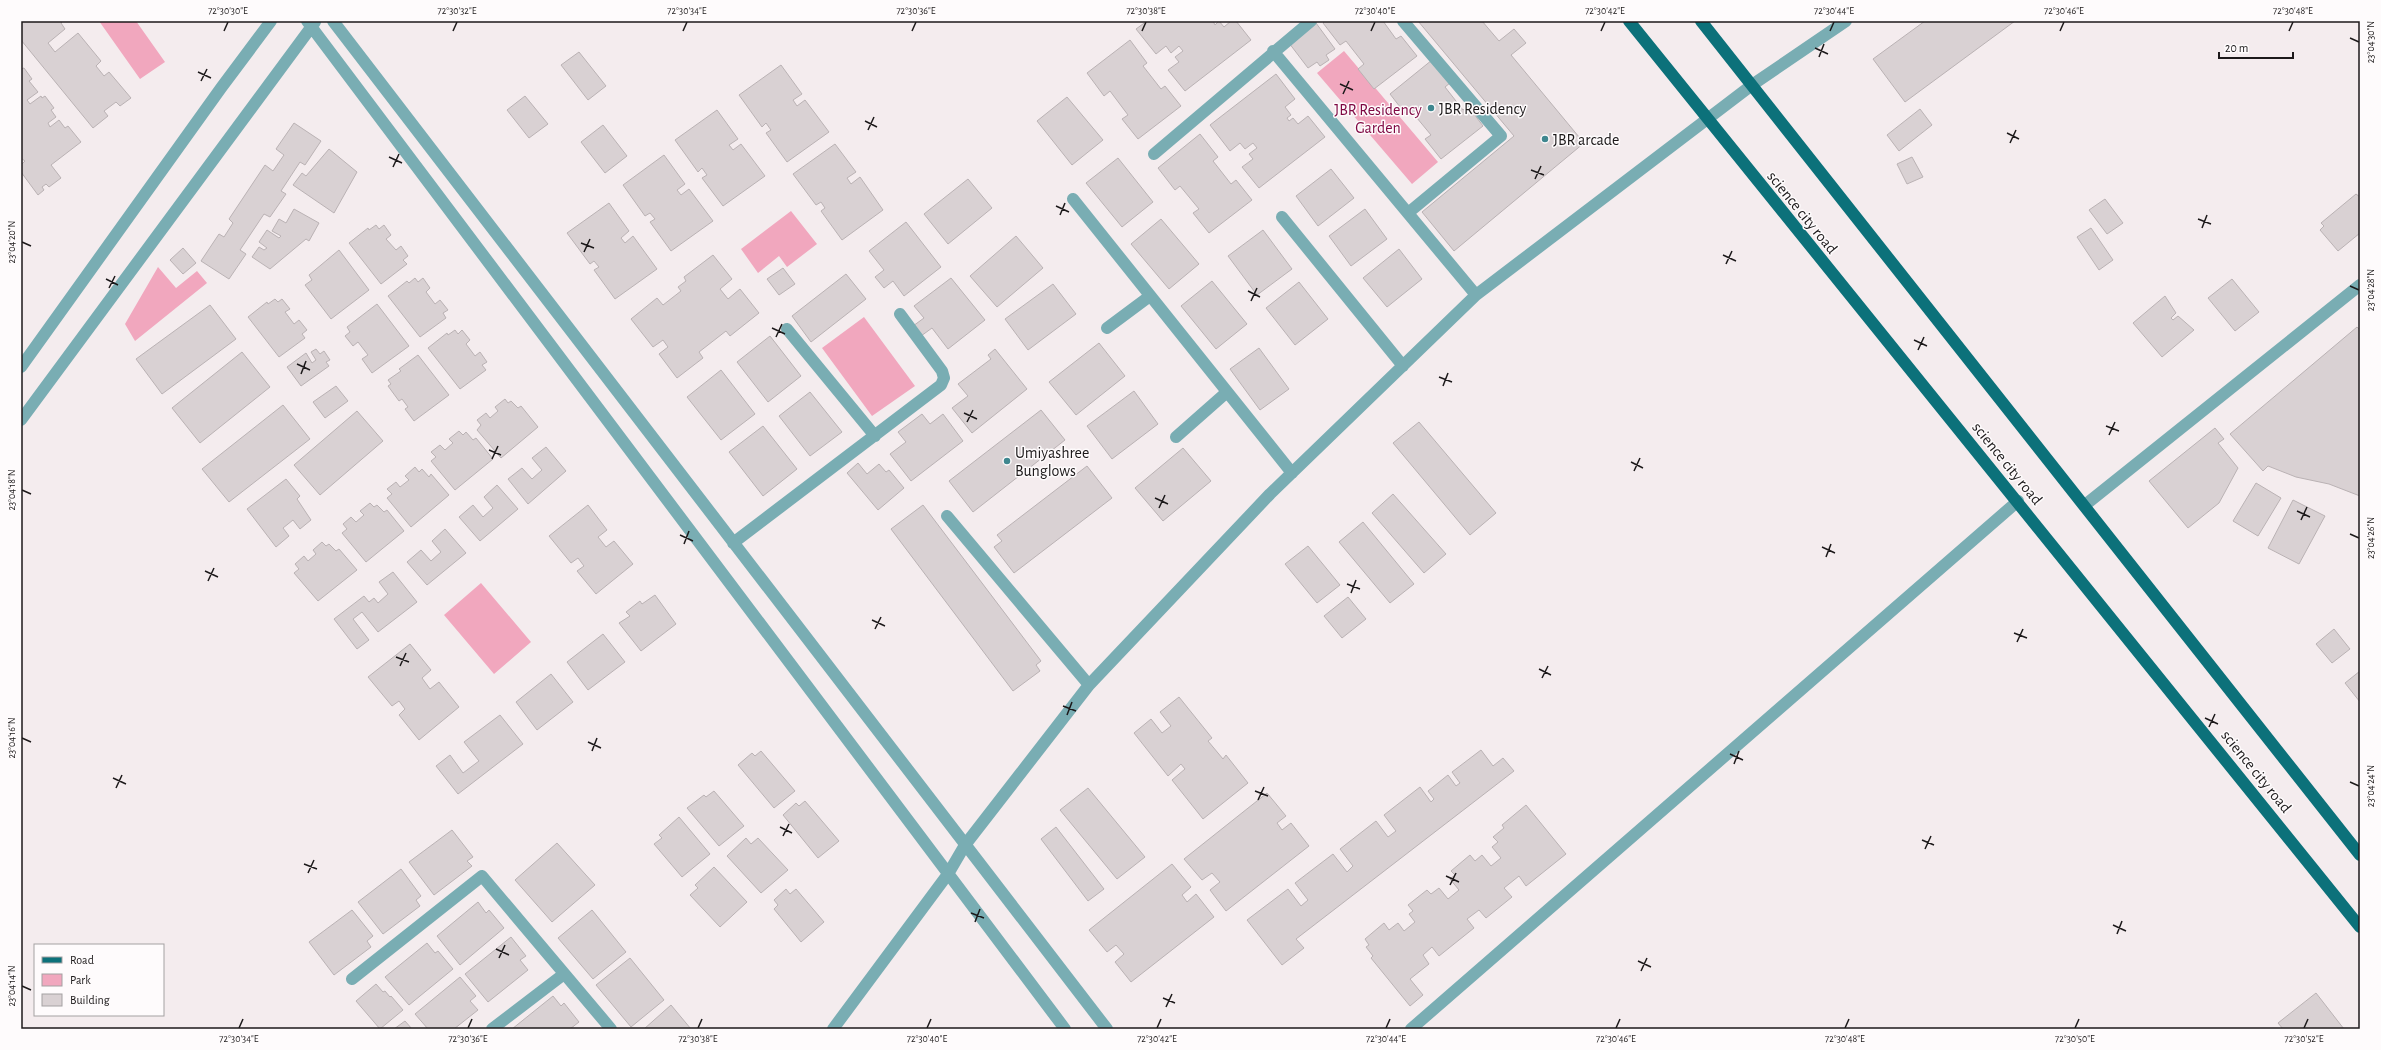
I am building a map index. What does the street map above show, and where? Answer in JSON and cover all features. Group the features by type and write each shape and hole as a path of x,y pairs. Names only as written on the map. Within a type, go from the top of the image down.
{"main road":[{"name":"science city road","path":"1629,21 1707,120 2018,501 2360,927"},
{"path":"1701,21 2085,505 2360,855"}],"street":[{"path":"21,367 221,88 271,21"},
{"path":"333,21 1107,1029"},
{"path":"1154,154 1273,51 1311,21"},
{"path":"1403,21 1501,136 1408,213"},
{"path":"833,1029 948,874 965,845 1089,685 1292,473 1476,295 1752,85 1846,21"},
{"path":"21,420 312,23 1065,1029"},
{"path":"1273,51 1476,295"},
{"path":"1073,200 1292,473"},
{"path":"1282,217 1403,366"},
{"path":"2085,505 2360,284"},
{"path":"1107,328 1150,296"},
{"path":"733,543 941,385 944,378 942,371 900,314"},
{"path":"787,329 875,436"},
{"path":"1176,437 1227,392"},
{"path":"1411,1029 2018,501"},
{"path":"947,516 1089,685"},
{"path":"352,979 482,876 611,1029"},
{"path":"492,1029 564,974"}],"green space":[{"path":"99,21 136,21 165,62 140,79"},
{"name":"JBR Residency Garden","path":"1344,51 1438,162 1412,184 1317,73"},
{"path":"791,211 817,244 787,267 779,256 758,273 741,249"},
{"path":"158,267 176,288 197,271 207,283 135,341 125,324"},
{"path":"864,317 915,386 872,416 822,348"},
{"path":"481,583 531,642 494,674 444,615"}],"building":[{"path":"21,21 63,21 61,23 65,29 48,43 55,52 78,33 101,61 96,66 104,76 109,72 131,98 120,106 116,102 104,111 108,116 93,128 21,40"},
{"path":"1147,21 1213,21 1215,25 1219,21 1224,27 1231,21 1236,21 1251,40 1185,91 1168,70 1179,62 1175,57 1183,51 1179,46 1171,53 1166,46 1156,54 1136,29"},
{"path":"1325,21 1383,21 1396,39 1401,36 1417,56 1374,89 1358,69 1364,64 1346,41 1340,45 1323,23"},
{"name":"JBR arcade","path":"1418,21 1482,21 1499,41 1514,29 1526,43 1511,55 1584,143 1454,251 1422,212 1514,136"},
{"path":"1925,21 2015,21 1905,102 1873,59"},
{"path":"1316,23 1335,49 1326,55 1329,60 1320,66 1317,62 1308,68 1289,43"},
{"path":"1130,40 1147,63 1143,66 1161,89 1165,86 1181,106 1138,139 1122,119 1128,115 1110,91 1104,96 1087,73"},
{"path":"579,52 606,86 588,100 561,65"},
{"name":"JBR Residency","path":"1432,60 1450,83 1445,87 1463,110 1468,106 1483,126 1441,159 1425,139 1431,135 1412,112 1407,116 1390,94"},
{"path":"781,65 802,94 793,100 797,106 805,100 829,132 787,162 766,133 771,130 766,123 762,127 739,95"},
{"path":"24,68 32,79 29,81 38,92 27,100 30,104 41,96 42,98 45,96 54,108 51,110 56,117 48,123 50,127 59,120 65,128 68,126 81,142 51,165 61,178 49,187 46,184 42,187 44,190 38,195 21,172 21,165 25,161 21,158 21,69"},
{"path":"1276,74 1295,99 1285,107 1291,115 1287,118 1289,121 1293,118 1298,124 1308,116 1325,137 1259,188 1242,167 1253,159 1249,154 1257,148 1253,143 1245,149 1240,143 1230,151 1210,125"},
{"path":"525,96 548,124 529,138 507,110"},
{"path":"1067,97 1103,140 1072,165 1037,121"},
{"path":"1920,109 1932,125 1899,151 1887,135"},
{"path":"717,110 738,139 729,145 733,150 741,144 765,176 723,206 702,178 707,175 702,168 698,172 675,140"},
{"path":"294,123 321,141 305,165 300,162 281,191 286,194 270,217 264,214 240,250 246,254 229,279 201,261 219,234 224,237 233,223 229,219 265,165 273,171 284,155 276,149"},
{"path":"603,125 627,156 605,173 581,142"},
{"path":"1200,134 1218,157 1213,161 1231,184 1236,180 1252,200 1209,233 1193,213 1199,209 1180,186 1175,190 1158,168"},
{"path":"835,144 856,172 847,178 851,184 860,177 883,210 842,240 821,211 825,208 821,202 816,205 793,174"},
{"path":"329,149 357,172 334,213 293,185 302,173 306,176"},
{"path":"664,155 685,184 677,190 681,195 689,189 713,221 671,251 650,222 655,219 650,213 645,216 623,185"},
{"path":"1912,157 1923,177 1907,184 1897,164"},
{"path":"1118,158 1153,202 1122,227 1086,183"},
{"path":"1331,169 1354,198 1318,226 1296,196"},
{"path":"968,179 992,208 948,244 924,214"},
{"path":"2356,194 2360,197 2360,233 2338,251 2320,230 2324,226 2321,223"},
{"path":"2105,199 2123,223 2107,234 2089,210"},
{"path":"609,203 629,231 621,238 625,243 633,236 657,269 615,299 594,270 599,267 594,261 590,264 567,233"},
{"path":"294,209 319,223 309,241 306,239 270,269 252,257 259,247 264,250 267,248 259,242 267,230 279,238 281,236 272,231 279,219 286,223"},
{"path":"1365,209 1387,239 1351,266 1329,236"},
{"path":"1161,219 1199,264 1169,289 1131,244"},
{"path":"906,222 941,267 904,296 893,281 884,288 875,277 884,270 869,251"},
{"path":"376,225 379,229 384,225 391,235 386,239 396,250 401,246 408,256 403,260 407,264 381,284 349,243 368,228 369,230"},
{"path":"2091,228 2113,260 2099,270 2077,237"},
{"path":"1263,230 1292,269 1257,295 1228,256"},
{"path":"1016,236 1043,268 997,307 970,276"},
{"path":"183,248 196,263 183,274 170,260"},
{"path":"1399,249 1422,279 1387,307 1363,278"},
{"path":"339,250 369,290 331,319 305,285 312,280 309,275"},
{"path":"713,255 732,279 720,289 728,299 740,289 759,313 730,336 726,331 699,352 703,358 677,378 659,354 668,347 663,340 653,347 631,319 657,298 663,305 681,291 678,287 686,281 684,277"},
{"path":"783,268 795,284 779,295 767,279"},
{"path":"846,274 866,299 811,342 792,316"},
{"path":"415,278 418,282 423,278 430,288 426,292 435,304 440,300 448,310 443,313 446,318 420,337 388,296 407,281 409,283"},
{"path":"951,278 985,320 948,349 932,328 921,336 913,326 924,318 914,306"},
{"path":"2232,279 2259,312 2235,331 2208,298"},
{"path":"1212,281 1247,324 1216,349 1181,306"},
{"path":"1299,282 1328,319 1295,345 1266,308"},
{"path":"1053,284 1076,314 1028,350 1005,319"},
{"path":"2165,296 2176,313 2171,318 2173,320 2178,316 2194,330 2162,357 2133,323"},
{"path":"275,299 278,302 282,299 290,309 285,312 294,324 299,320 307,330 302,334 305,338 279,357 248,317 267,302 268,304"},
{"path":"377,304 409,346 372,373 362,359 368,355 358,342 353,346 345,336 350,332 347,327"},
{"path":"210,305 236,339 162,394 136,359"},
{"path":"2357,327 2360,330 2360,496 2329,484 2296,477 2268,466 2263,471 2230,434"},
{"path":"455,330 458,334 462,330 470,340 466,344 475,356 480,352 487,362 482,365 486,370 460,389 428,348 447,333 448,335"},
{"path":"770,336 801,376 768,402 737,362"},
{"path":"1099,343 1125,376 1076,415 1049,382"},
{"path":"1259,348 1289,389 1260,410 1230,369"},
{"path":"316,349 320,354 324,351 330,360 326,362 329,366 301,386 287,367 306,353 312,363 316,360 311,352"},
{"path":"995,349 1027,389 972,433 952,408 968,396 958,384 991,359 988,355"},
{"path":"242,352 270,387 200,443 172,408"},
{"path":"418,355 449,395 414,421 405,409 408,407 402,399 399,401 388,386 391,384 388,380 401,371 399,369"},
{"path":"721,370 755,414 721,440 687,397"},
{"path":"336,386 348,401 325,418 313,402"},
{"path":"1134,391 1158,424 1112,459 1087,426"},
{"path":"810,392 842,432 810,456 779,416"},
{"path":"505,399 508,403 511,401 518,408 521,406 538,427 501,458 477,430 481,425 477,420 486,413 490,418 498,411 495,407"},
{"path":"283,405 310,439 229,502 202,469"},
{"name":"Umiyashree Bunglows","path":"1041,410 1065,440 973,512 949,481"},
{"path":"357,411 383,441 320,495 294,465"},
{"path":"922,414 930,424 943,414 963,441 911,481 890,454 906,442 898,432"},
{"path":"1419,422 1496,513 1470,535 1393,443"},
{"path":"763,426 797,469 763,496 729,452"},
{"path":"2215,428 2224,439 2218,443 2238,468 2219,503 2188,528 2149,481"},
{"path":"459,431 463,435 466,432 473,440 476,438 493,459 455,490 431,461 436,457 431,452 440,445 445,450 453,443 449,439"},
{"path":"546,447 566,471 528,504 508,479 522,468 532,479 542,470 532,458"},
{"path":"1183,448 1211,481 1163,521 1135,488"},
{"path":"858,463 867,474 879,464 886,472 889,470 904,488 878,510 847,473"},
{"path":"1087,466 1112,498 1014,573 994,547 1002,541 997,535"},
{"path":"415,467 419,472 422,469 429,477 431,474 449,495 411,527 387,498 392,494 387,489 396,482 400,487 409,480 405,476"},
{"path":"286,479 300,496 297,499 311,520 300,529 293,520 283,528 289,536 276,547 247,509"},
{"path":"2256,483 2281,498 2258,536 2233,521"},
{"path":"497,485 518,509 480,541 459,517 473,505 483,517 493,508 484,497"},
{"path":"1393,494 1446,554 1424,573 1372,513"},
{"path":"2293,500 2325,516 2299,564 2268,548"},
{"path":"370,503 374,507 377,505 384,512 387,510 404,531 366,562 342,533 347,529 343,524 351,517 356,522 364,515 360,511"},
{"path":"588,505 607,530 598,537 606,547 614,541 633,564 596,594 577,571 584,566 578,558 571,563 549,536"},
{"path":"923,505 1041,661 1036,665 1040,671 1013,691 891,529"},
{"path":"1363,522 1414,584 1390,603 1339,542"},
{"path":"445,529 466,553 427,585 407,562 421,550 431,561 441,552 432,541"},
{"path":"322,542 326,546 329,544 336,551 339,549 357,570 318,601 294,573 299,569 295,564 304,556 308,561 316,554 313,550"},
{"path":"1308,546 1340,585 1317,603 1285,564"},
{"path":"393,572 417,602 378,632 362,612 353,619 369,640 357,649 334,619 364,596 369,602 374,598 378,603 388,594 379,582"},
{"path":"655,595 676,624 641,651 619,623 630,616 626,612 640,601 642,604"},
{"path":"1348,597 1366,619 1342,638 1324,616"},
{"path":"2334,629 2350,649 2332,663 2316,644"},
{"path":"603,634 625,662 588,690 567,662"},
{"path":"410,644 431,670 422,678 430,689 439,682 459,707 419,740 399,715 405,709 399,701 392,706 368,677"},
{"path":"2360,671 2360,702 2345,683"},
{"path":"551,674 573,702 537,730 516,702"},
{"path":"1179,697 1212,738 1208,741 1223,759 1226,755 1248,783 1203,819 1172,780 1185,769 1181,764 1168,776 1134,733 1151,719 1162,733 1171,726 1160,712"},
{"path":"500,715 523,744 458,794 436,766 450,755 463,773 479,761 464,742"},
{"path":"1481,750 1493,766 1503,758 1514,771 1296,939 1304,948 1282,965 1247,920 1288,889 1301,906 1308,900 1295,883 1333,854 1347,872 1353,866 1340,849 1376,821 1388,837 1396,831 1384,815 1420,787 1431,802 1434,799 1428,791 1448,775 1456,786 1460,783 1452,772"},
{"path":"761,751 795,791 774,808 738,765 752,753 755,756"},
{"path":"1088,788 1145,857 1117,879 1060,810"},
{"path":"714,791 744,826 719,846 687,808 704,795 706,797"},
{"path":"1267,793 1286,816 1277,823 1282,830 1291,823 1309,846 1226,911 1210,890 1220,882 1212,873 1202,880 1184,859"},
{"path":"805,801 839,841 818,858 783,815 796,803 799,806"},
{"path":"1526,805 1566,854 1526,886 1519,876 1504,888 1512,897 1486,918 1479,910 1467,919 1474,928 1439,956 1432,947 1423,955 1429,964 1410,979 1423,995 1410,1006 1371,958 1373,956 1366,947 1369,945 1365,939 1384,923 1389,930 1398,923 1404,931 1415,922 1409,914 1413,911 1408,905 1427,890 1431,894 1439,888 1448,899 1459,890 1450,879 1455,875 1451,871 1470,855 1475,861 1482,855 1491,866 1501,858 1492,847 1498,842 1493,837 1504,828 1502,825"},
{"path":"679,817 710,854 682,877 654,844 662,838 659,835"},
{"path":"1056,827 1104,889 1088,901 1041,839"},
{"path":"452,830 473,857 467,861 472,866 434,895 409,862"},
{"path":"746,838 751,844 758,838 788,870 761,893 727,856"},
{"path":"557,843 595,885 552,922 515,880"},
{"path":"1172,864 1191,887 1182,895 1187,902 1196,894 1214,917 1131,982 1115,962 1124,954 1116,945 1107,952 1089,930"},
{"path":"714,867 747,902 720,927 690,895 698,888 695,885"},
{"path":"401,869 421,896 416,900 420,906 383,934 358,902"},
{"path":"786,889 790,894 796,889 824,922 801,942 774,909 778,905 774,900"},
{"path":"478,902 486,913 489,910 504,928 460,965 437,936"},
{"path":"352,910 373,936 367,941 371,947 334,975 309,942"},
{"path":"592,910 626,952 593,979 558,938"},
{"path":"511,937 526,956 520,960 528,970 488,1002 465,974"},
{"path":"427,943 435,953 438,951 453,969 409,1005 385,977"},
{"path":"630,958 664,1000 631,1027 596,985"},
{"path":"460,977 476,996 470,1001 478,1010 454,1029 428,1029 415,1014"},
{"path":"376,984 383,992 385,991 390,997 391,996 403,1010 380,1029 356,1001"},
{"path":"2316,993 2344,1029 2283,1029 2278,1023"},
{"path":"553,996 561,1006 564,1003 579,1022 570,1029 512,1029"},
{"path":"671,1005 691,1029 644,1029"},
{"path":"405,1021 412,1029 394,1029"}],"place":[{"name":"JBR Residency","path":"1431,108"},
{"name":"JBR arcade","path":"1545,139"},
{"name":"Umiyashree Bunglows","path":"1007,461"}]}
